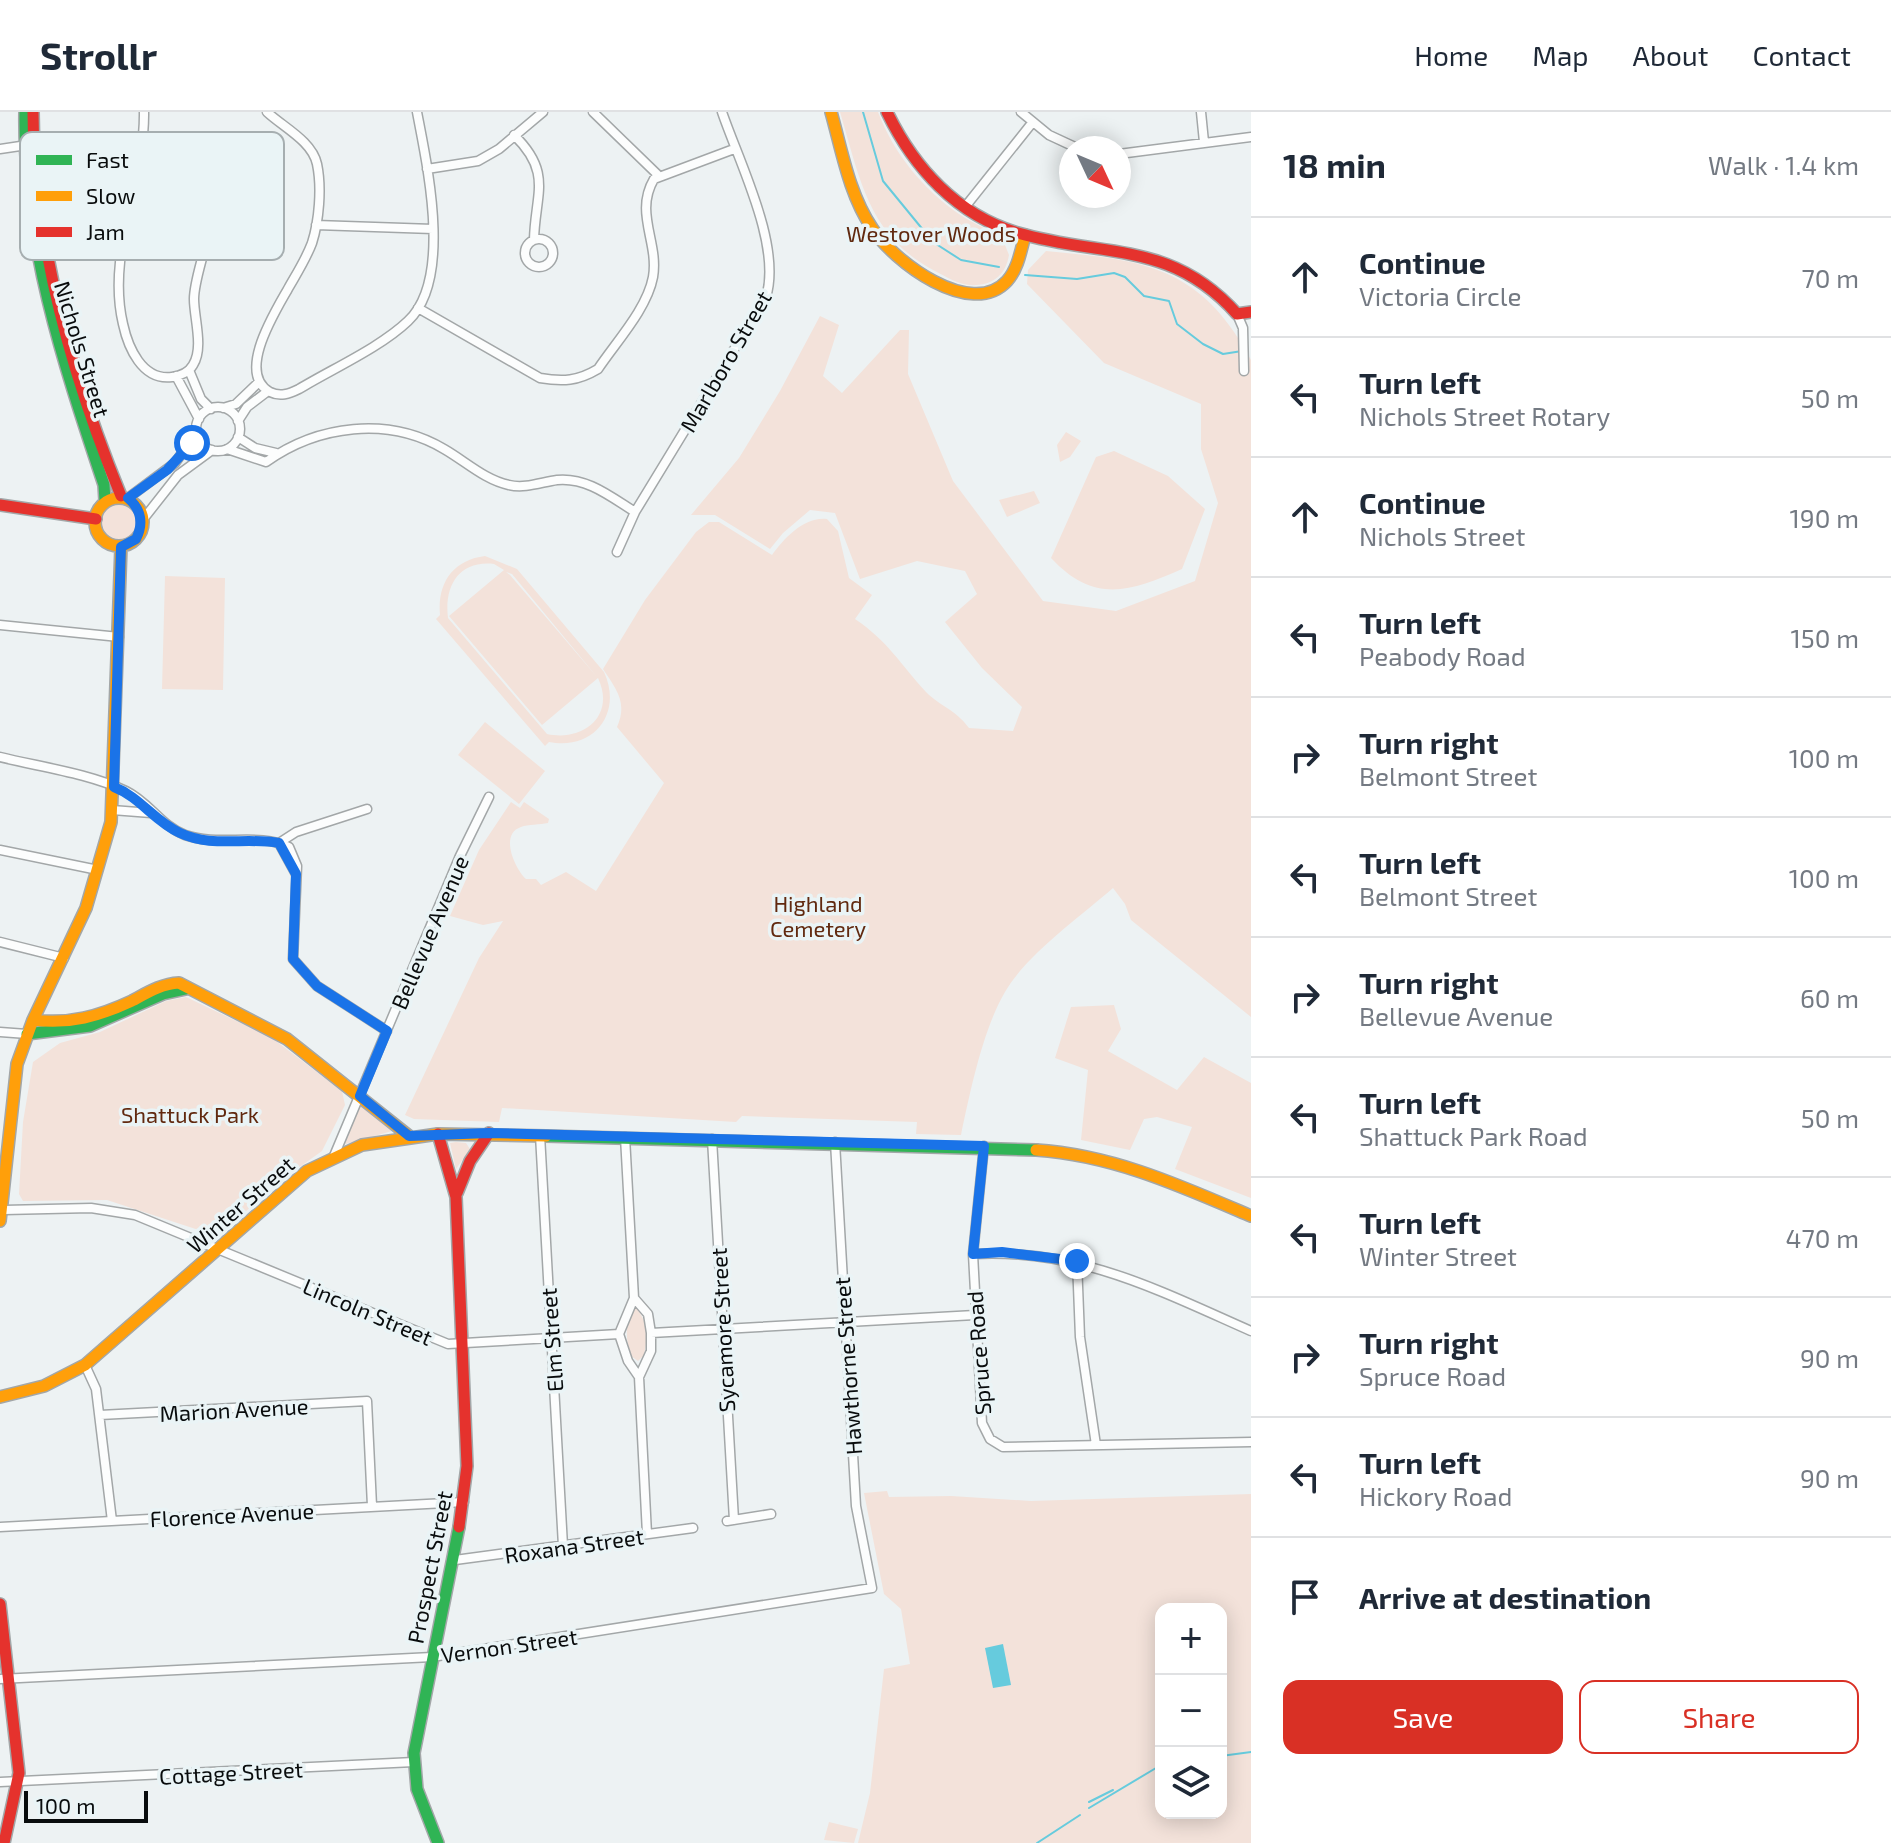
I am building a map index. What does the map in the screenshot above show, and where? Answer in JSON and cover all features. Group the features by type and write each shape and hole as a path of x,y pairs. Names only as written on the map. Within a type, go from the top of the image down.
{"street":[{"name":"Nichols Street","path":"25,112 27,132"},
{"name":"Nichols Street","path":"31,132 33,112"},
{"path":"142,132 144,112"},
{"path":"267,112 302,141 316,159 316,225 307,256 261,342 256,365 263,386 283,395 299,389 399,328 418,308 428,274 433,229 417,112"},
{"path":"427,169 478,161 543,112"},
{"path":"593,112 658,175"},
{"name":"Marlboro Street","path":"617,552 635,512 766,297 771,283 764,233 722,112"},
{"path":"831,112 865,217 880,241 905,264 962,293 987,293 1010,278 1025,235"},
{"path":"887,112 919,166 965,207 990,222 1025,235 1116,248 1152,258 1207,284 1237,314 1243,326 1244,367"},
{"path":"1021,112 1032,123 1059,138"},
{"path":"1201,112 1204,142"},
{"path":"965,207 1032,123"},
{"path":"514,135 532,156 540,175 534,240"},
{"path":"1131,152 1251,137"},
{"path":"0,149 20,146"},
{"path":"418,308 540,378 563,382 584,377 598,369 650,285 653,261 644,203 658,175 734,149"},
{"path":"316,225 433,229"},
{"name":"Nichols Street","path":"38,260 104,485 105,501"},
{"path":"123,260 121,316 131,350 140,363 157,375 176,376 189,370 197,350 194,297 202,260"},
{"path":"1237,314 1251,312"},
{"name":"Nichols Street","path":"59,330 124,497"},
{"path":"189,370 201,399 211,409"},
{"path":"176,376 199,419"},
{"path":"263,386 236,404 211,409 199,419 196,432 175,463 124,497 105,501 96,519 105,541 121,547 136,539 141,522 178,475 212,450 227,449 266,462 289,445 371,428 397,430 431,442 507,485 559,480 585,482 635,512"},
{"path":"227,449 238,437 238,421 244,410 263,386"},
{"path":"223,408 238,421"},
{"path":"196,432 202,444 212,450"},
{"path":"238,437 255,448 276,453"},
{"path":"124,497 138,509 141,522"},
{"path":"0,505 96,519"},
{"path":"1,1209 6,1181 5,1121 14,1079 27,1034 64,958 98,870 112,810 121,547"},
{"path":"0,625 119,637"},
{"path":"0,757 114,787 136,797 151,813 176,831 217,843 279,843 296,832 367,809"},
{"name":"Bellevue Avenue","path":"334,1156 460,856 489,797"},
{"path":"112,810 151,813"},
{"path":"279,843 296,874 293,959 317,986 387,1031"},
{"path":"0,850 98,870"},
{"path":"0,942 64,958"},
{"path":"33,1020 51,1024 75,1022 169,991 194,990 287,1039 409,1136"},
{"path":"0,1032 27,1034 79,1030 138,1002"},
{"name":"Winter Street","path":"0,1397 44,1386 85,1365 292,1183 334,1156 377,1141 409,1136 489,1133 984,1146 1057,1151 1107,1160 1168,1180 1251,1216"},
{"name":"Prospect Street","path":"456,1197 463,1174 489,1133"},
{"name":"Prospect Street","path":"438,1134 456,1197 467,1466 465,1502 455,1560 432,1657 414,1762 420,1801 438,1843"},
{"name":"Elm Street","path":"540,1135 563,1546"},
{"path":"625,1137 634,1298 619,1334 628,1361 639,1377"},
{"name":"Sycamore Street","path":"712,1139 730,1521 771,1514"},
{"name":"Hawthorne Street","path":"835,1142 856,1506 872,1588"},
{"name":"Spruce Road","path":"984,1146 973,1254 982,1423 990,1439 1003,1447 1251,1442"},
{"name":"Lincoln Street","path":"1,1209 106,1209 148,1220 442,1342 462,1345 619,1334"},
{"path":"973,1254 1002,1252 1077,1261 1117,1273 1251,1331"},
{"path":"1077,1261 1080,1337 1096,1445"},
{"path":"634,1298 648,1314 651,1333 651,1351 639,1377 647,1534"},
{"path":"651,1333 975,1315"},
{"path":"85,1365 96,1389 112,1521"},
{"name":"Marion Avenue","path":"100,1415 367,1401 372,1506"},
{"name":"Florence Avenue","path":"0,1527 465,1502"},
{"name":"Roxana Street","path":"455,1560 693,1528"},
{"name":"Vernon Street","path":"4,1679 432,1657 872,1588"},
{"path":"0,1604 4,1679 18,1782 4,1843"},
{"name":"Cottage Street","path":"0,1782 414,1762"}],"green space":[{"name":"Westover Woods","path":"840,112 878,112 892,142 922,182 959,214 1003,240 1009,255 998,276 983,284 960,283 913,257 895,241 881,223 861,183"},
{"name":"Highland Cemetery","path":"1046,251 1112,259 1166,274 1190,287 1212,305 1232,329 1251,360 1251,1017 1131,920 1125,904 1113,888 1040,950 1005,992 984,1042 961,1135 916,1134 917,1122 742,1116 736,1122 502,1108 499,1122 414,1119 405,1115 479,958 503,921 483,925 450,916 479,850 511,802 520,808 524,802 549,819 548,823 521,827 511,837 511,852 517,868 526,879 536,879 541,885 566,872 596,891 664,783 617,727 621,703 603,669 645,600 696,532 709,522 719,522 772,555 789,535 803,525 827,519 838,531 849,578 872,595 855,619 886,645 926,692 969,728 1013,731 1022,707 982,668 945,622 977,594 965,571 917,561 860,579 835,513 810,510 770,549 715,515 691,515 739,458 780,391 820,316 839,325 823,376 842,393 900,330 909,330 908,374 953,481 1043,601 1116,611 1195,581 1218,503 1201,449 1201,404 1104,363 1027,284 1028,270"},
{"path":"1066,432 1081,441 1070,457 1060,462 1057,445"},
{"path":"1114,451 1168,476 1205,509 1182,569 1129,588 1113,589 1082,582 1051,558 1096,457"},
{"path":"1034,491 1040,503 1007,517 999,500"},
{"path":"119,504 132,509 137,522 132,535 119,540 106,535 101,522 106,509"},
{"path":"485,556 517,569 604,672 610,702 607,715 591,735 579,741 549,742 545,746 436,619 440,615 444,583 456,568","holes":["494,564 504,570 449,616 542,725 598,678 603,704 599,715 584,730 573,734 547,734 448,618 447,606 456,578 471,566","506,572 512,574 597,677 510,575"]},
{"path":"165,576 225,578 223,690 162,689"},
{"path":"485,722 545,771 519,804 458,755"},
{"name":"Shattuck Park","path":"186,997 272,1038 342,1091 345,1105 322,1151 287,1176 217,1236 107,1200 23,1201 19,1194 23,1122 33,1062 60,1043 100,1032 166,1001"},
{"path":"1114,1005 1121,1029 1108,1051 1177,1090 1204,1057 1251,1083 1251,1198 1175,1169 1192,1127 1157,1117 1144,1119 1130,1150 1081,1140 1088,1070 1055,1058 1071,1007"},
{"path":"361,1105 392,1131 346,1144 345,1143"},
{"path":"450,1143 466,1143 470,1149 456,1169"},
{"path":"634,1306 642,1317 646,1335 644,1355 638,1361 631,1356 627,1336"},
{"path":"887,1491 889,1497 951,1496 1031,1501 1251,1494 1251,1843 858,1843 870,1793 884,1669 910,1664 901,1609 884,1594 864,1493"},
{"path":"829,1822 858,1829 854,1843 824,1840"}],"water":[{"path":"1003,1644 1011,1685 993,1688 985,1648"}],"waterway":[{"path":"863,112 883,181 933,242 961,260 999,267"},
{"path":"1025,275 1077,279 1114,273 1125,277 1144,296 1169,301 1177,324 1203,344 1223,354 1242,351"},
{"path":"1227,1755 1251,1752"},
{"path":"1089,1808 1155,1769"},
{"path":"1089,1802 1113,1790"},
{"path":"1037,1843 1080,1815"}],"traffic: fast":[{"path":"25,112 25,132"},
{"path":"39,260 60,347 104,485 105,501"},
{"path":"27,1034 90,1026 163,994 186,989"},
{"path":"546,1136 1036,1150"},
{"path":"438,1843 417,1789 414,1753 459,1527"}],"traffic: slow":[{"path":"831,112 847,172 864,215 882,241 914,270 954,290 974,294 992,291 1007,281 1014,271 1025,235"},
{"path":"119,498 136,505 143,522 136,539 119,546 102,539 95,522 102,505 119,498"},
{"path":"0,1221 17,1064 33,1020 86,908 111,822 121,547"},
{"path":"33,1020 59,1021 96,1015 160,987 179,983 287,1039 409,1136"},
{"path":"0,1397 44,1386 85,1365 307,1171 362,1145 438,1134 546,1136"},
{"path":"1036,1150 1119,1165 1173,1183 1251,1216"}],"traffic: jam":[{"path":"33,112 34,132"},
{"path":"887,112 910,152 940,187 957,202 996,225 1049,241 1161,262 1212,290 1237,314 1251,312"},
{"path":"48,260 71,356 121,496"},
{"path":"0,505 96,519"},
{"path":"457,1193 470,1161 489,1133"},
{"path":"438,1134 456,1197 467,1466 459,1527"},
{"path":"0,1604 19,1773 4,1843"}],"route":[{"path":"192,443 167,470 128,498 138,509 141,522 136,539 121,547 114,787 136,797 151,813 186,836 217,843 279,843 296,874 291,944 293,959 317,986 387,1031 360,1096 409,1136 489,1133 984,1146 973,1254 1002,1252 1077,1261"}]}
